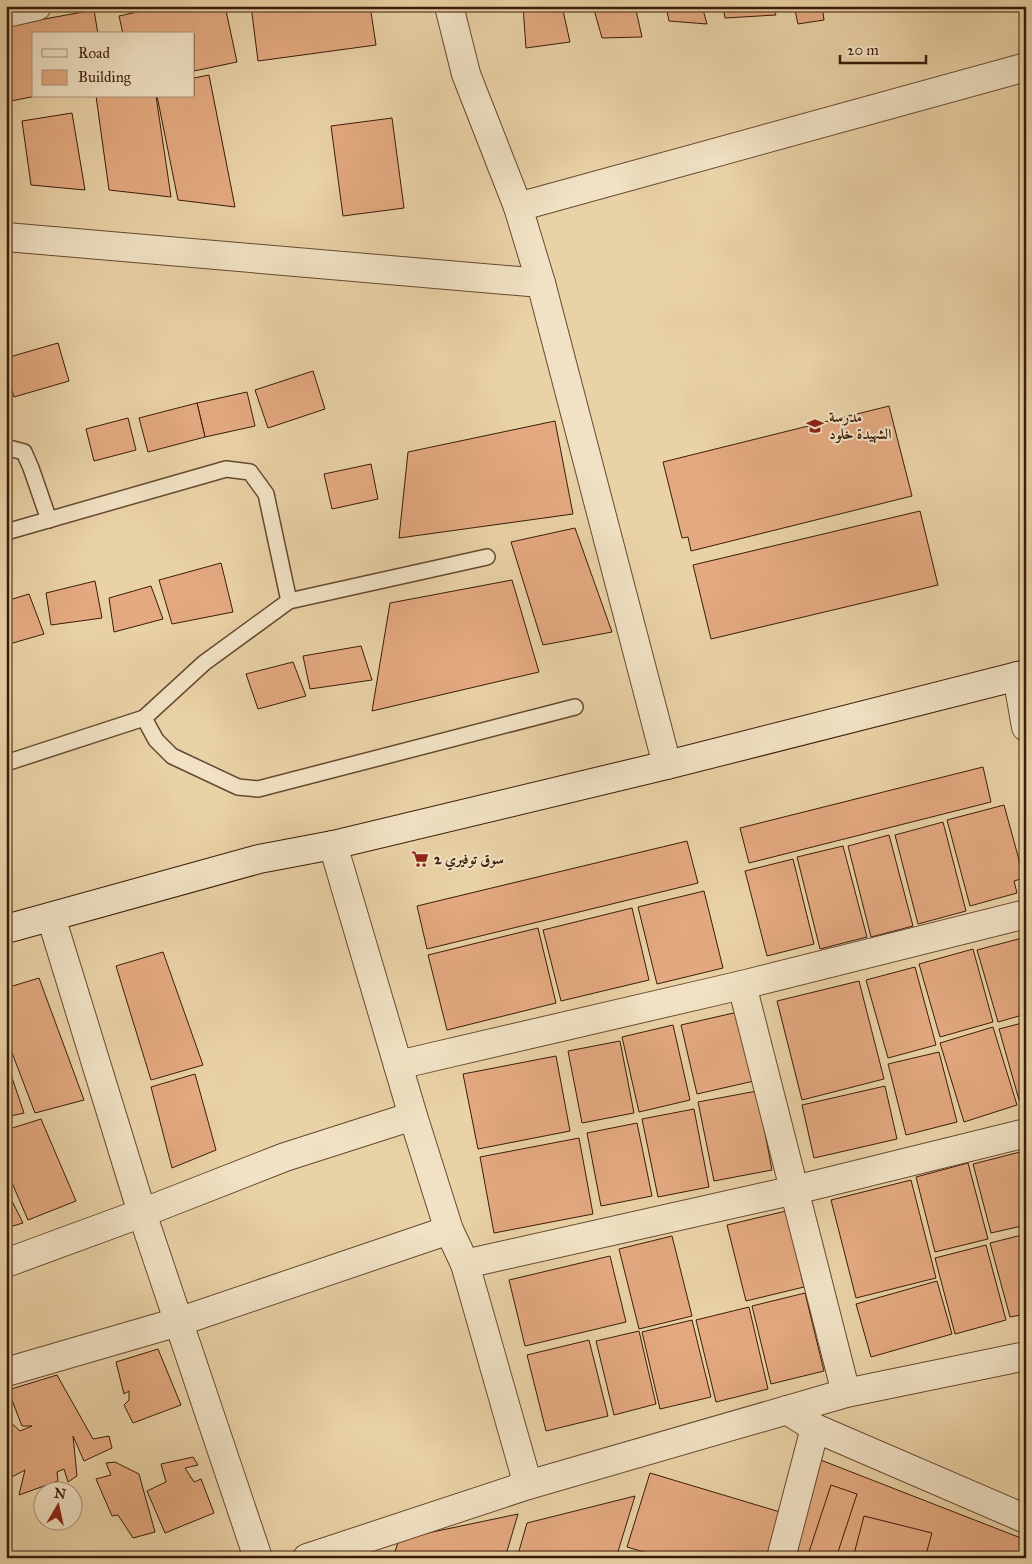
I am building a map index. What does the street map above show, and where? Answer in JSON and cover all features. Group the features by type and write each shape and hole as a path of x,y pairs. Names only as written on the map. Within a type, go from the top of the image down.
{"street":[{"path":"6,13 37,6"},
{"path":"449,6 466,74 518,207 541,283 667,765"},
{"path":"518,207 1026,67"},
{"path":"6,237 541,283"},
{"path":"6,929 259,859 333,845 667,765 1021,675 1026,727"},
{"path":"333,845 413,1116 449,1230 465,1264 528,1485"},
{"path":"398,1065 742,985 1026,914"},
{"path":"51,917 142,1213 258,1558"},
{"path":"742,985 846,1393"},
{"path":"6,1262 142,1213 285,1157 413,1116"},
{"path":"465,1264 795,1190 1026,1133"},
{"path":"6,1372 178,1322 449,1230"},
{"path":"307,1558 528,1485 846,1393 1026,1356"},
{"path":"787,1410 815,1428 1026,1519"},
{"path":"781,1558 815,1428"}],"lane":[{"path":"6,449 24,452 49,520"},
{"path":"6,532 226,469 250,472 266,494 289,601"},
{"path":"6,763 144,718 204,663 289,601 486,557"},
{"path":"144,718 156,740 172,756 238,787 258,789 575,707"}],"building":[{"path":"164,6 225,6 237,62 195,71 195,32 123,32 119,16"},
{"path":"251,6 370,6 376,45 258,61"},
{"path":"523,6 562,6 570,42 526,48"},
{"path":"593,6 635,6 642,37 602,38"},
{"path":"666,6 702,6 707,24 669,21"},
{"path":"723,6 772,6 776,15 725,18"},
{"path":"794,6 822,6 824,20 798,24"},
{"path":"94,10 98,32 32,32 32,97 6,102 6,26"},
{"path":"209,75 235,207 178,200 157,98 195,98 195,78"},
{"path":"96,98 156,98 171,197 109,190"},
{"path":"72,113 85,190 31,185 22,121"},
{"path":"392,118 404,208 343,216 331,126"},
{"path":"6,132 12,175 6,176"},
{"path":"58,343 69,381 14,397 6,370 6,358"},
{"path":"313,371 325,409 268,428 255,390"},
{"path":"247,392 255,426 205,437 197,403"},
{"path":"197,403 205,437 148,452 139,418"},
{"path":"889,406 912,496 691,551 688,537 682,538 663,462"},
{"path":"128,418 136,450 94,461 86,429"},
{"path":"555,421 573,514 399,538 408,452"},
{"path":"371,464 378,499 332,509 324,474"},
{"path":"920,511 938,585 711,639 693,565"},
{"path":"575,528 612,632 543,645 511,542"},
{"path":"221,563 233,612 172,624 159,580"},
{"path":"512,580 539,672 372,711 390,603"},
{"path":"95,581 102,618 51,625 46,593"},
{"path":"151,586 163,619 114,632 109,598"},
{"path":"29,594 44,634 6,645 6,601"},
{"path":"361,646 372,680 310,689 303,656"},
{"path":"293,662 306,696 258,709 246,674"},
{"path":"983,767 991,802 749,863 740,828"},
{"path":"1004,805 1024,878 1014,881 1017,893 970,906 947,820"},
{"path":"943,822 966,911 918,924 895,835"},
{"path":"889,835 913,926 871,937 848,846"},
{"path":"687,841 698,883 427,949 417,906"},
{"path":"843,846 867,937 820,949 797,857"},
{"path":"793,859 814,944 767,956 745,871"},
{"path":"704,891 723,968 657,984 638,907"},
{"path":"632,908 649,980 561,1001 543,930"},
{"path":"538,928 556,1003 447,1030 428,955"},
{"path":"1026,937 1026,1014 998,1022 977,950"},
{"path":"973,949 993,1022 940,1037 919,964"},
{"path":"163,952 203,1065 151,1080 116,966"},
{"path":"915,967 936,1045 888,1058 866,980"},
{"path":"39,978 84,1100 35,1113 6,1037 6,988"},
{"path":"859,981 884,1079 802,1100 777,1001"},
{"path":"738,1012 754,1081 697,1094 681,1025"},
{"path":"1026,1022 1026,1098 1019,1100 999,1029"},
{"path":"673,1025 690,1100 639,1112 622,1037"},
{"path":"993,1027 1017,1105 964,1122 940,1043"},
{"path":"620,1041 634,1113 582,1123 568,1051"},
{"path":"939,1052 957,1122 906,1135 888,1064"},
{"path":"556,1056 570,1131 478,1149 463,1074"},
{"path":"6,1060 24,1113 6,1117"},
{"path":"195,1074 216,1150 172,1168 151,1087"},
{"path":"885,1086 897,1139 814,1158 802,1105"},
{"path":"757,1091 772,1170 714,1181 698,1102"},
{"path":"694,1109 709,1187 658,1197 642,1119"},
{"path":"41,1119 76,1201 28,1220 6,1169 6,1130"},
{"path":"637,1123 652,1196 601,1206 587,1133"},
{"path":"579,1138 593,1214 494,1233 480,1157"},
{"path":"1020,1152 1026,1174 1026,1225 991,1233 973,1164"},
{"path":"968,1163 988,1239 935,1252 916,1177"},
{"path":"911,1180 936,1278 856,1298 831,1200"},
{"path":"6,1189 23,1223 6,1228"},
{"path":"786,1211 804,1287 746,1301 727,1225"},
{"path":"1026,1234 1026,1314 1010,1317 990,1243"},
{"path":"672,1236 692,1316 639,1329 619,1249"},
{"path":"986,1245 1006,1320 955,1334 935,1258"},
{"path":"610,1256 626,1322 525,1346 509,1280"},
{"path":"937,1281 952,1334 871,1357 856,1304"},
{"path":"805,1293 824,1371 771,1384 752,1306"},
{"path":"749,1307 768,1389 716,1402 696,1320"},
{"path":"692,1320 711,1397 660,1409 642,1332"},
{"path":"639,1331 656,1404 614,1415 596,1341"},
{"path":"589,1340 608,1416 546,1431 527,1355"},
{"path":"158,1349 181,1405 133,1423 124,1405 129,1400 129,1391 124,1394 116,1362"},
{"path":"57,1375 93,1439 109,1436 112,1448 84,1461 73,1436 77,1476 68,1482 64,1469 57,1472 58,1481 32,1482 32,1490 19,1495 25,1470 6,1480 6,1422 9,1421 20,1431 32,1426 22,1426 8,1390"},
{"path":"193,1457 198,1465 185,1468 194,1482 201,1479 214,1513 165,1533 147,1491 166,1482 161,1464"},
{"path":"818,1459 1026,1540 1026,1558 796,1558"},
{"path":"115,1462 139,1474 155,1532 133,1538 118,1515 112,1516 96,1479 111,1475 106,1463"},
{"path":"650,1473 780,1512 766,1558 664,1558 627,1547"},
{"path":"831,1485 857,1494 836,1558 807,1558"},
{"path":"635,1496 616,1558 517,1558 527,1523"},
{"path":"518,1514 505,1558 393,1558 399,1539"},
{"path":"864,1516 932,1533 925,1558 853,1558"}],"place":[{"name":"مدرسة الشهيدة خلود","path":"815,426"},
{"name":"سوق توفيري 2","path":"420,859"}]}
